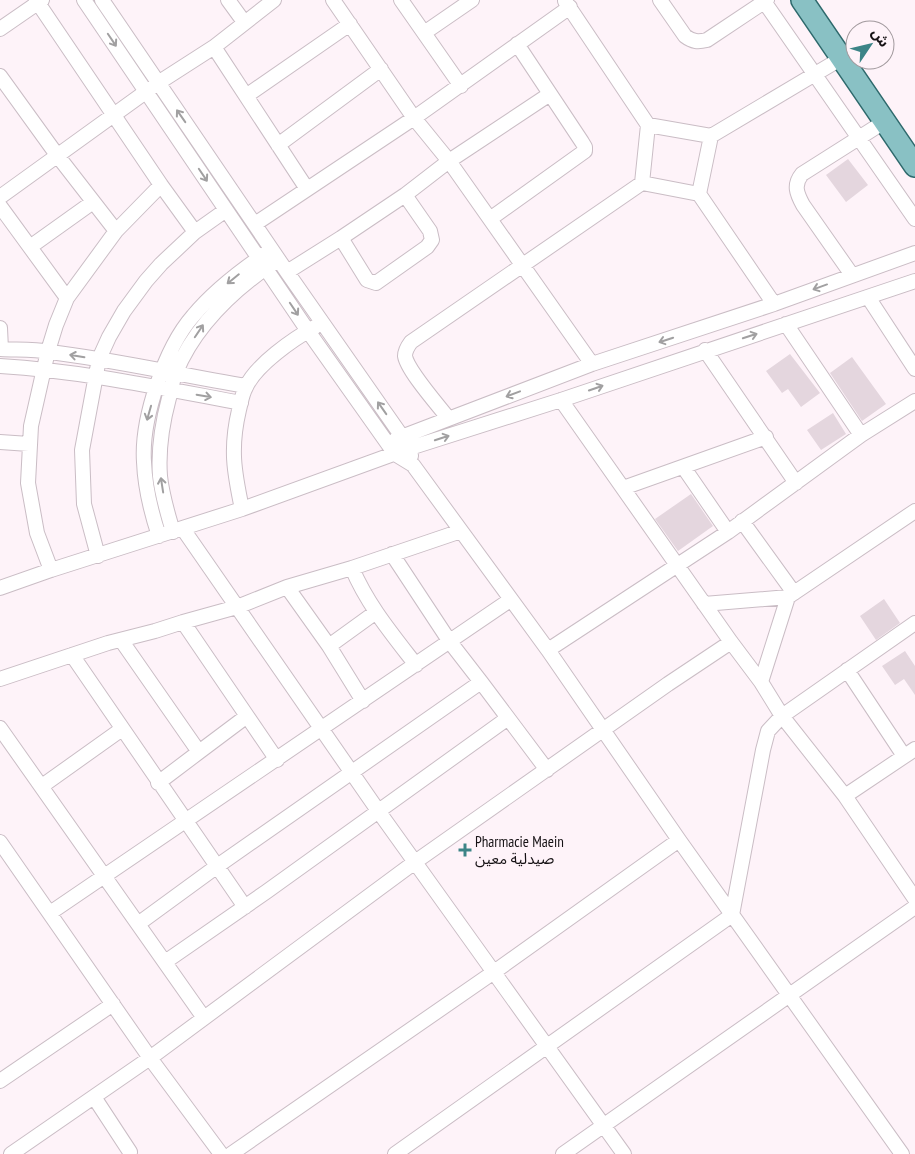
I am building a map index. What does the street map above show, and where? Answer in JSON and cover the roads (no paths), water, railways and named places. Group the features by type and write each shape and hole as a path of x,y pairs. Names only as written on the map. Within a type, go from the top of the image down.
{"main road":[{"path":"802,0 915,166"}],"street":[{"path":"84,0 308,331 396,454 412,465 548,650 679,840 902,1154"},
{"path":"102,0 322,323 406,442 412,465"},
{"path":"228,0 244,22"},
{"path":"0,197 158,83 214,48 244,22 274,0"},
{"path":"333,0 414,118 449,161 592,364"},
{"path":"401,0 461,86"},
{"path":"424,33 472,0"},
{"path":"660,0 685,36 691,41 699,42 707,40 765,0 915,219"},
{"path":"0,29 39,1 161,185 195,232"},
{"path":"255,224 461,86 567,4 648,125 642,182"},
{"path":"246,96 350,24"},
{"path":"490,219 585,151 582,142 517,44"},
{"path":"214,48 307,189"},
{"path":"648,125 711,136 842,58"},
{"path":"278,145 381,69"},
{"path":"0,76 57,155 116,231"},
{"path":"287,272 405,195 449,161 550,94"},
{"path":"852,275 803,205 797,195 796,187 798,179 802,174 884,122"},
{"path":"699,194 711,136"},
{"path":"448,418 406,360 405,354 411,342 642,182 699,194 774,304"},
{"path":"51,570 37,533 28,483 31,426 48,351 67,298 116,231 161,185"},
{"path":"341,238 367,280 376,284 427,247 432,240 430,231 405,195"},
{"path":"30,248 93,202"},
{"path":"0,206 67,298"},
{"path":"98,556 84,504 82,450 99,359 124,311 160,264 195,232 226,210"},
{"path":"0,588 242,509 396,454 406,442 448,418 592,364 774,304 915,253"},
{"path":"159,536 152,516 144,460 146,426 157,387 168,373 178,338 192,316 214,294 275,254"},
{"path":"388,442 406,442 561,400 705,350 915,281"},
{"path":"868,297 915,369"},
{"path":"242,509 234,472 232,445 246,386 268,359 322,323"},
{"path":"786,324 861,435"},
{"path":"0,328 0,349 48,351 246,386"},
{"path":"705,350 796,483"},
{"path":"0,366 45,369 96,376 241,403"},
{"path":"168,373 171,390 162,422 159,454 164,499 178,530 237,607 379,812 624,1154"},
{"path":"561,400 761,682 782,716 845,796 915,899"},
{"path":"548,650 728,532 861,435 915,401"},
{"path":"623,488 684,468 766,437"},
{"path":"0,442 29,444"},
{"path":"684,468 728,532"},
{"path":"704,604 791,595 915,511"},
{"path":"742,521 791,595"},
{"path":"0,678 121,640 237,607 287,587 352,568 461,531"},
{"path":"392,554 450,642 546,770"},
{"path":"352,568 376,612 416,665"},
{"path":"287,587 329,646 363,701"},
{"path":"761,682 791,595"},
{"path":"50,913 510,600"},
{"path":"329,646 376,612"},
{"path":"183,622 277,760"},
{"path":"395,1154 732,915 766,735 771,727 782,716 847,670 913,628"},
{"path":"121,640 199,752"},
{"path":"11,1154 150,1058 415,862 731,642"},
{"path":"72,655 244,907"},
{"path":"845,796 910,752 847,670"},
{"path":"138,924 216,867 481,682"},
{"path":"158,783 247,716"},
{"path":"165,962 379,812 508,718"},
{"path":"0,728 204,1018"},
{"path":"42,786 122,729"},
{"path":"231,1154 494,972 679,840"},
{"path":"0,842 150,1058 221,1154"},
{"path":"562,1154 915,907"},
{"path":"0,1081 113,1004"},
{"path":"94,1097 130,1153"}],"place":[{"name":"Pharmacie Maein صيدلية معين","path":"465,850"}]}
